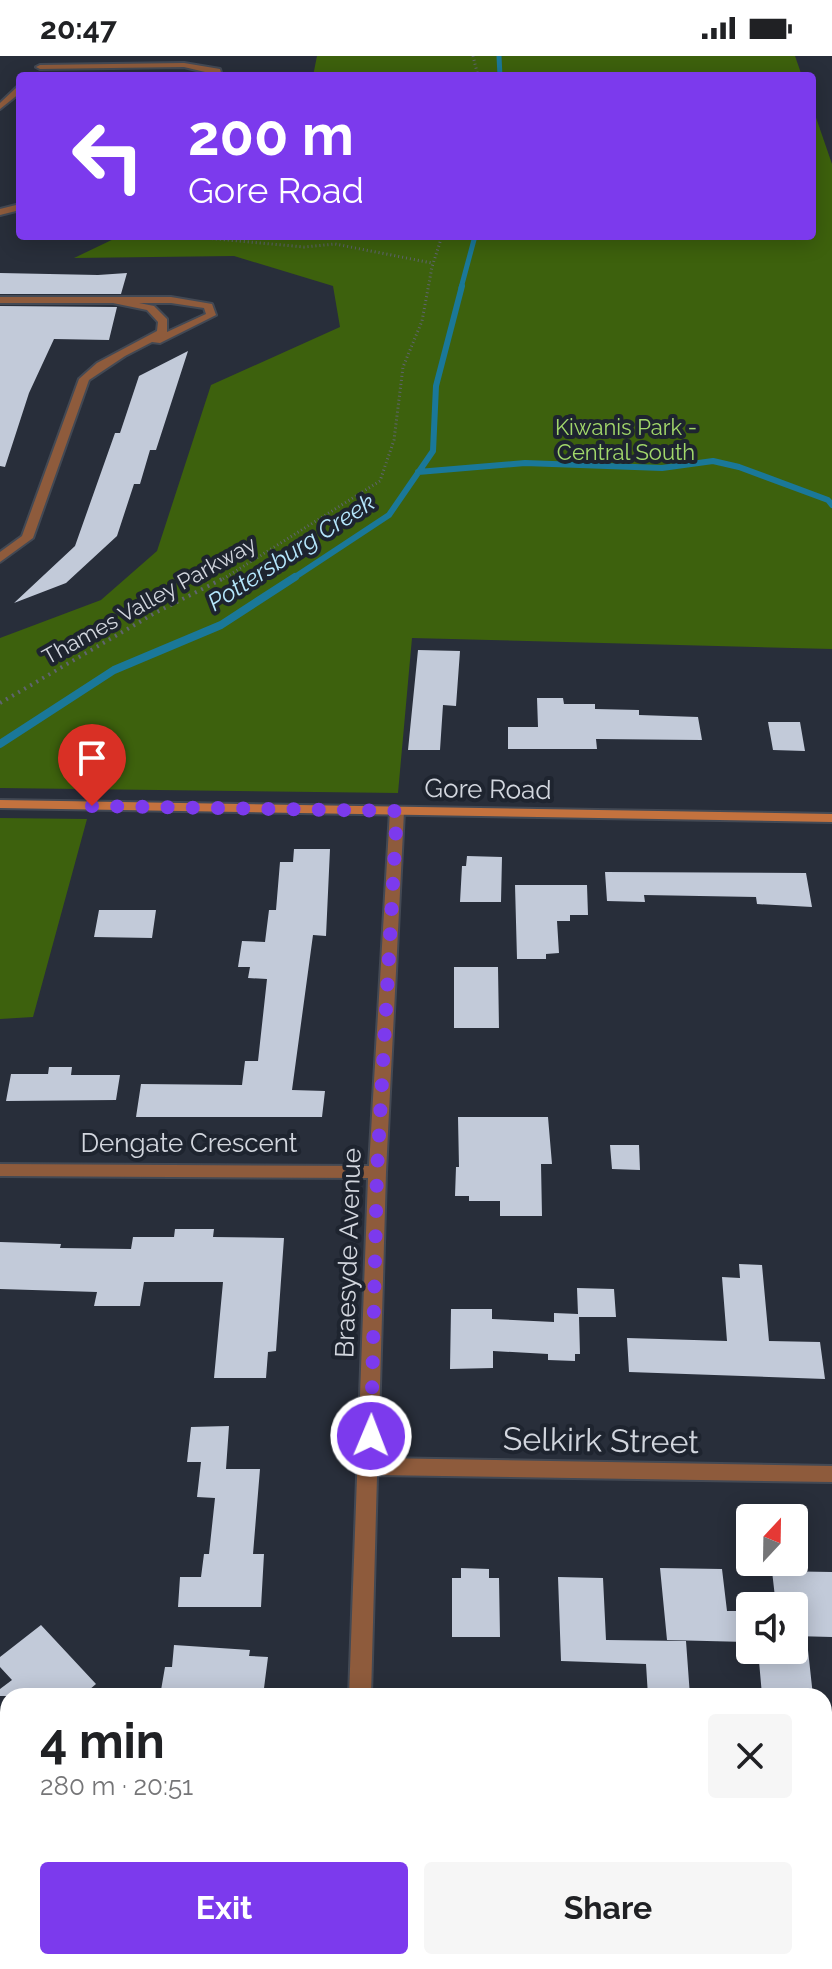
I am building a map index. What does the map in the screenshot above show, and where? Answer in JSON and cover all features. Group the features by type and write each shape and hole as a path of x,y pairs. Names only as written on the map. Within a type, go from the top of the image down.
{"main road":[{"name":"Gore Road","path":"0,804 832,818"}],"street":[{"path":"37,56 40,67"},
{"path":"36,72 40,67 184,65 217,72"},
{"path":"0,107 16,93"},
{"path":"0,300 171,300 208,306 211,315 96,367 84,379 27,538 0,558"},
{"path":"117,302 150,308 163,321 162,332 135,350"},
{"name":"Braesyde Avenue","path":"360,1688 370,1466 377,1172 397,811"},
{"name":"Dengate Crescent","path":"0,1170 377,1172"},
{"name":"Selkirk Street","path":"370,1466 832,1474"}],"path":[{"path":"228,240 304,247 335,244 433,264"},
{"name":"Thames Valley Parkway","path":"0,703 155,613 203,591 380,481 391,464 403,366 421,324 441,240"}],"green space":[{"path":"317,56 795,56 801,72 314,72"},
{"name":"Kiwanis Park - Central South","path":"816,118 832,164 832,649 412,638 398,793 0,788 0,638 101,600 157,551 211,385 340,327 333,286 234,256 74,258 112,240 816,240"},
{"path":"0,818 87,819 33,1017 0,1019"}],"building":[{"path":"0,273 127,273 121,294 0,294"},
{"path":"0,306 117,307 109,340 54,339 29,393 5,467 0,466"},
{"path":"188,351 156,450 150,450 140,484 134,484 117,536 66,583 14,603 75,546 139,376"},
{"path":"418,650 460,651 456,706 443,705 440,750 408,750"},
{"path":"537,698 563,698 564,704 595,704 595,709 639,710 639,715 698,717 702,740 596,739 597,749 508,749 508,727 538,727"},
{"path":"768,722 800,722 805,751 773,750"},
{"path":"294,849 330,849 326,936 313,935 292,1090 325,1091 322,1117 136,1117 141,1084 242,1085 245,1061 258,1061 267,979 248,978 250,967 238,967 242,941 265,942 269,910 276,910 280,862 293,862"},
{"path":"467,856 502,857 501,902 460,902 462,866 466,866"},
{"path":"605,872 806,873 812,907 757,904 756,897 644,895 645,902 607,901"},
{"path":"515,885 587,885 588,915 570,915 570,921 557,921 559,953 546,954 546,959 517,959"},
{"path":"99,910 156,910 152,938 94,937"},
{"path":"454,967 498,967 499,1028 454,1028"},
{"path":"49,1067 72,1067 71,1075 120,1075 116,1100 6,1101 11,1074 48,1074"},
{"path":"458,1117 548,1117 552,1164 541,1164 542,1216 500,1216 500,1201 469,1201 469,1196 455,1196 456,1167 459,1167"},
{"path":"610,1145 639,1145 640,1170 612,1169"},
{"path":"175,1229 214,1229 213,1237 284,1238 276,1351 268,1352 266,1378 214,1378 223,1282 144,1282 140,1306 94,1306 97,1292 0,1289 0,1242 61,1244 60,1248 131,1249 133,1237 174,1237"},
{"path":"739,1264 762,1265 769,1341 820,1342 825,1379 629,1372 627,1338 727,1341 722,1277 740,1278"},
{"path":"577,1288 614,1289 616,1317 579,1317 580,1354 575,1354 575,1361 548,1360 548,1354 493,1351 493,1368 450,1369 451,1309 492,1309 492,1319 554,1322 554,1313 578,1314"},
{"path":"229,1426 226,1469 260,1469 253,1554 264,1554 261,1607 178,1607 180,1577 201,1577 204,1554 209,1554 215,1498 197,1497 201,1462 187,1462 191,1427"},
{"path":"461,1568 489,1569 489,1578 499,1578 500,1637 452,1637 452,1578 461,1578"},
{"path":"660,1568 722,1569 727,1611 736,1611 736,1642 667,1640"},
{"path":"832,1572 832,1637 808,1636 808,1592 774,1592 773,1576"},
{"path":"558,1577 603,1578 606,1640 686,1641 689,1688 648,1688 646,1664 561,1661"},
{"path":"41,1625 96,1684 91,1688 1,1688 12,1680 0,1667 0,1657"},
{"path":"174,1645 250,1650 249,1656 268,1657 264,1688 161,1688 165,1667 172,1667"},
{"path":"808,1650 812,1688 761,1688 759,1664 808,1664"}],"waterway":[{"name":"Pottersburg Creek","path":"499,56 500,72"},
{"name":"Pottersburg Creek","path":"461,288 474,240"},
{"name":"Pottersburg Creek","path":"419,472 433,451 436,386 462,286"},
{"path":"419,472 525,463 662,468 713,461 739,467 828,500 832,505"},
{"name":"Pottersburg Creek","path":"292,579 389,515 419,472"},
{"name":"Pottersburg Creek","path":"0,744 114,670 221,625 295,577"}],"route":[{"path":"92,806 397,811 377,1172 371,1436"}]}
